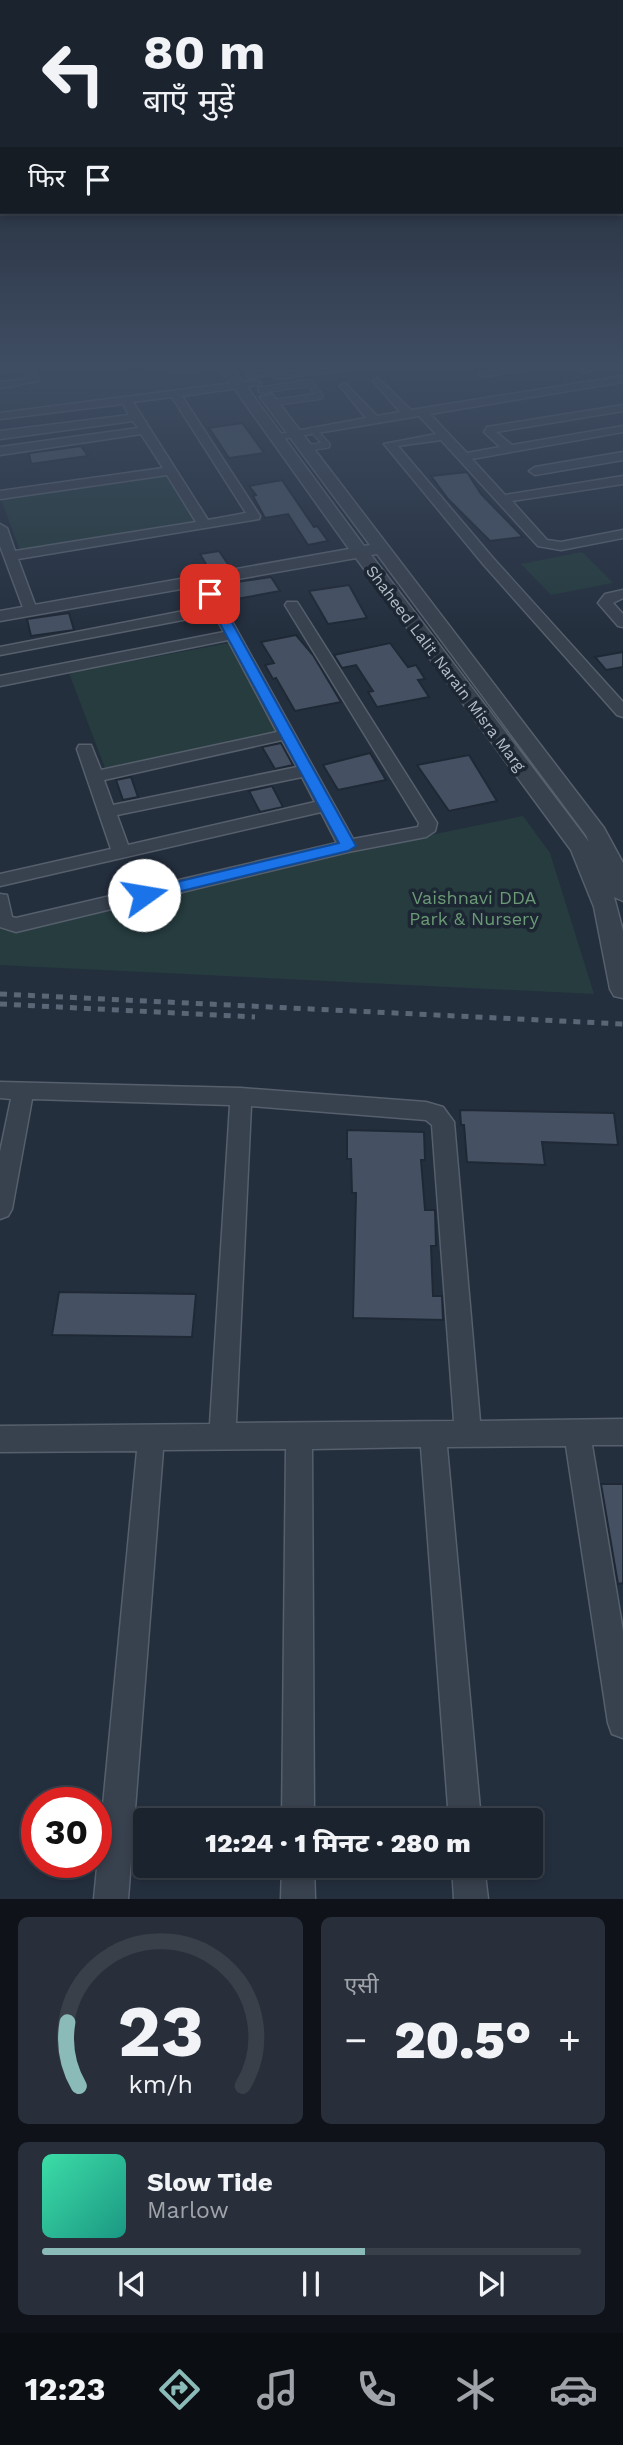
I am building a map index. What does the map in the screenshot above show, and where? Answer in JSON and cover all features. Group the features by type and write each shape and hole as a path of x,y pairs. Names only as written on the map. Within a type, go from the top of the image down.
{"street":[{"path":"161,456 205,526"},
{"path":"10,556 247,519 254,513 216,456"},
{"name":"Shaheed Lalit Narain Misra Marg","path":"306,456 359,552 582,848 606,907 623,989"},
{"name":"Shaheed Lalit Narain Misra Marg","path":"312,456 596,833 616,872 623,893"},
{"path":"400,456 488,561 623,712"},
{"path":"466,457 473,456"},
{"path":"535,471 623,456"},
{"path":"466,457 548,545 561,546 623,534"},
{"path":"557,467 577,487"},
{"path":"0,495 170,471"},
{"path":"503,499 623,480"},
{"path":"0,528 30,610"},
{"path":"0,616 383,548"},
{"path":"202,580 309,770 348,846"},
{"path":"623,594 610,597 606,603 623,622"},
{"path":"0,900 4,920 9,925 16,925 348,846 421,833 429,828 292,605"},
{"path":"0,652 218,609"},
{"path":"0,681 233,635"},
{"path":"94,777 289,734"},
{"path":"85,749 121,851"},
{"path":"107,812 309,770"},
{"path":"0,880 327,805"},
{"path":"0,1209 12,1090 241,1097 426,1111 435,1114 443,1122 468,1434"},
{"path":"222,1436 241,1097"},
{"path":"0,1439 623,1432"},
{"path":"433,1433 464,1808"},
{"path":"577,1433 623,1723"},
{"path":"298,1808 299,1436"},
{"path":"111,1899 151,1437"},
{"path":"298,1878 298,1899"},
{"path":"469,1878 471,1899"}],"green space":[{"path":"166,474 195,524 21,553 1,499"},
{"path":"582,552 613,583 551,595 521,564"},
{"path":"229,643 278,732 105,768 69,673"},
{"name":"Vaishnavi DDA Park & Nursery","path":"523,816 550,853 594,994 0,965 0,907 5,922"}],"building":[{"path":"29,456 88,456 31,464"},
{"path":"467,472 481,494 523,537 490,541 448,499 431,476"},
{"path":"282,480 314,527 317,526 328,541 308,545 288,514 265,518 253,496 256,495 249,486"},
{"path":"219,551 230,567 210,571 200,554"},
{"path":"271,577 280,591 231,600 222,584"},
{"path":"349,585 367,618 328,624 309,591"},
{"path":"69,613 74,630 31,636 27,619"},
{"path":"296,635 313,655 341,702 295,711 276,678 273,679 265,665 274,663 261,642"},
{"path":"390,643 408,667 416,665 425,679 418,680 429,697 377,707 368,692 373,691 356,665 342,668 334,655"},
{"path":"623,652 623,667 606,670 595,657"},
{"path":"281,743 293,765 275,769 262,747"},
{"path":"370,753 386,780 338,790 323,765"},
{"path":"469,755 497,801 449,811 417,765"},
{"path":"131,777 138,797 123,800 116,780"},
{"path":"272,786 283,807 260,812 249,791"},
{"path":"460,1110 614,1113 618,1145 542,1142 545,1165 467,1162"},
{"path":"347,1130 424,1132 425,1160 421,1160 425,1210 435,1210 436,1246 431,1246 433,1296 442,1296 443,1320 353,1318 356,1193 352,1193 351,1159 347,1159"},
{"path":"59,1292 196,1294 192,1337 52,1335"},
{"path":"601,1484 623,1484 623,1583 618,1584"}],"railway":[{"path":"0,994 623,1024"},
{"path":"0,1004 255,1017"}],"route":[{"path":"144,895 348,846 210,594"}]}
